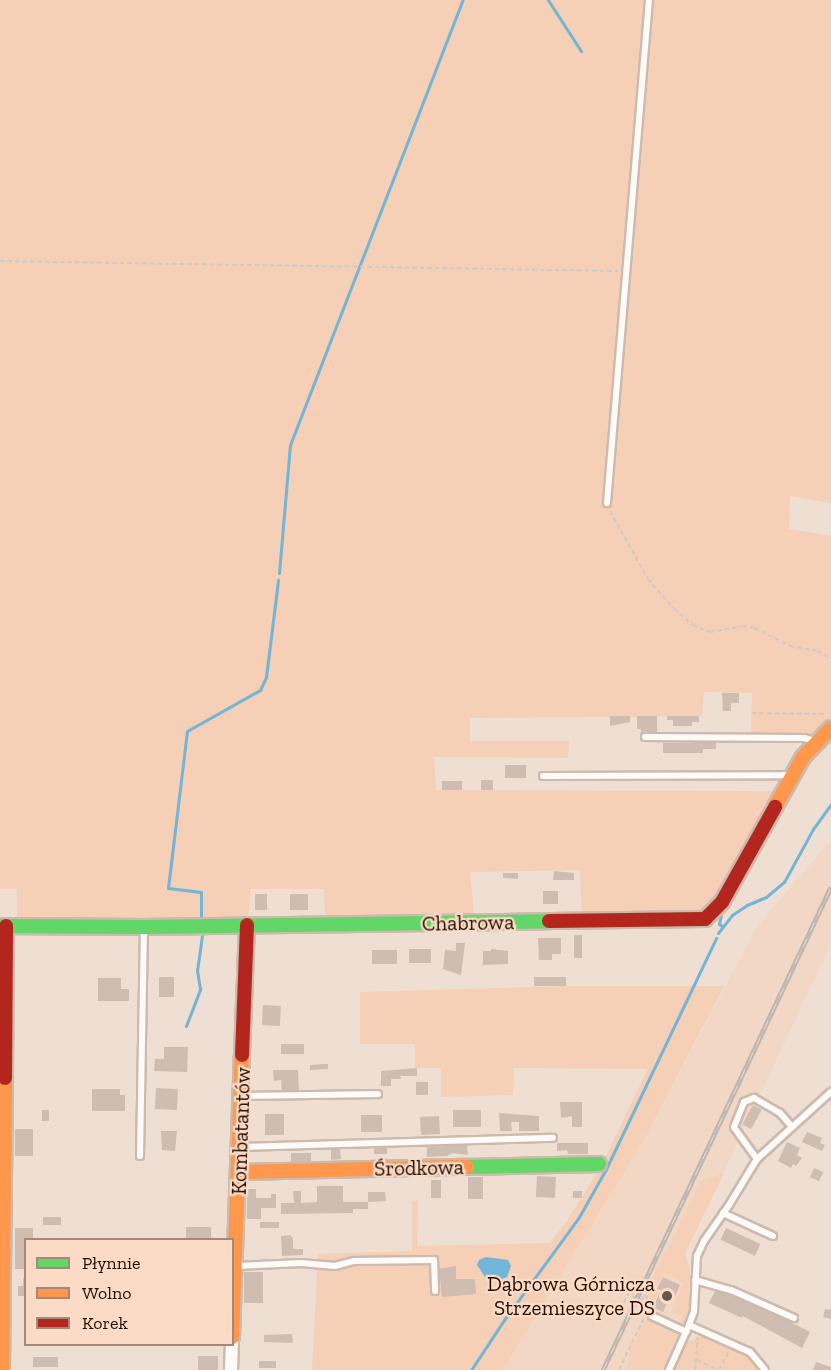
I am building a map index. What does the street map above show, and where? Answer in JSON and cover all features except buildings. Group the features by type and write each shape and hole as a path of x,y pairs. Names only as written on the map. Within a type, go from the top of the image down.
{"street":[{"name":"Chabrowa","path":"3,926 144,927 705,919 722,902 803,757 831,728"},
{"name":"Kombatantów","path":"234,1302 243,1096 247,925"},
{"path":"2,1370 3,926"},
{"name":"Środkowa","path":"240,1172 599,1164"},
{"path":"231,1370 232,1346"}],"lane":[{"path":"607,503 649,0"},
{"path":"645,737 804,738 816,741"},
{"path":"543,776 784,775 792,779"},
{"path":"140,1156 144,927"},
{"path":"669,1370 694,1311 697,1256 704,1241 757,1159 831,1092"},
{"path":"243,1096 378,1094"},
{"path":"757,1159 734,1126 744,1102 754,1098 780,1113 792,1127"},
{"path":"241,1147 553,1138"},
{"path":"723,1213 772,1236"},
{"path":"236,1266 301,1263 335,1266 354,1261 434,1260 435,1291"},
{"path":"695,1280 731,1290 794,1318"},
{"path":"652,1316 688,1329 698,1329 732,1343 750,1352 765,1370"}],"path":[{"path":"0,261 627,271"},
{"path":"607,503 622,536 648,579 674,609 693,625 710,632 743,626 755,628 790,646 817,651 831,658"},
{"path":"752,713 831,714"},
{"path":"617,1316 631,1288 635,1290 632,1296 642,1300 644,1295 647,1296 645,1302 650,1304 619,1370"},
{"path":"694,1370 697,1360 698,1329"},
{"path":"697,1360 718,1370 732,1343"}],"shaded area":[{"path":"0,0 831,0 831,503 790,496 789,529 831,536 831,722 813,737 751,736 752,693 704,692 702,716 470,718 470,741 569,741 568,758 434,757 436,790 779,791 707,910 582,917 580,870 470,872 474,916 325,918 324,889 251,889 248,918 17,920 17,889 0,889"},
{"path":"831,840 831,944 685,1254 690,1271 685,1309 656,1370 503,1370 645,1138 757,927"},
{"path":"568,986 724,986 645,1138 503,1370 312,1370 318,1254 412,1251 412,1202 418,1200 417,1246 549,1243 567,1221 600,1168 648,1069 514,1068 513,1095 441,1097 441,1068 415,1068 415,1044 360,1044 360,992"},
{"path":"724,1173 685,1254 690,1271 689,1307 684,1323 679,1324 682,1316 671,1311 684,1283 664,1273 655,1291 658,1293 653,1304 647,1300 649,1287 701,1181"},
{"path":"650,1310 654,1312 650,1320 676,1332 678,1336 663,1370 625,1370 631,1357 628,1355"},
{"path":"703,1335 747,1357 759,1370 674,1370 687,1342"}],"water":[{"path":"486,1257 508,1260 511,1266 507,1277 499,1280 485,1277 477,1265 479,1260"}],"waterway":[{"path":"279,573 290,445 463,0"},
{"path":"548,0 581,51"},
{"path":"201,917 201,892 168,888 187,731 260,690 266,677 278,580"},
{"path":"718,933 732,915 747,905 766,897 784,882 813,829 831,804"},
{"path":"721,915 719,924 722,926"},
{"path":"186,1026 200,989 197,971 202,934"},
{"path":"471,1370 504,1320 579,1217 606,1169 716,938"}],"railway":[{"path":"603,1370 831,887"}],"traffic: fast":[{"path":"0,926 144,927 549,921"},
{"path":"467,1167 599,1164"}],"traffic: slow":[{"path":"775,807 803,757 831,728"},
{"path":"234,1281 242,1055"},
{"path":"2,1370 5,1078"},
{"path":"240,1172 467,1167"}],"traffic: jam":[{"path":"549,921 705,919 722,902 775,807"},
{"path":"242,1055 247,925"},
{"path":"5,1078 6,926"}],"place":[{"name":"Dąbrowa Górnicza Strzemieszyce DS","path":"667,1296"}]}
